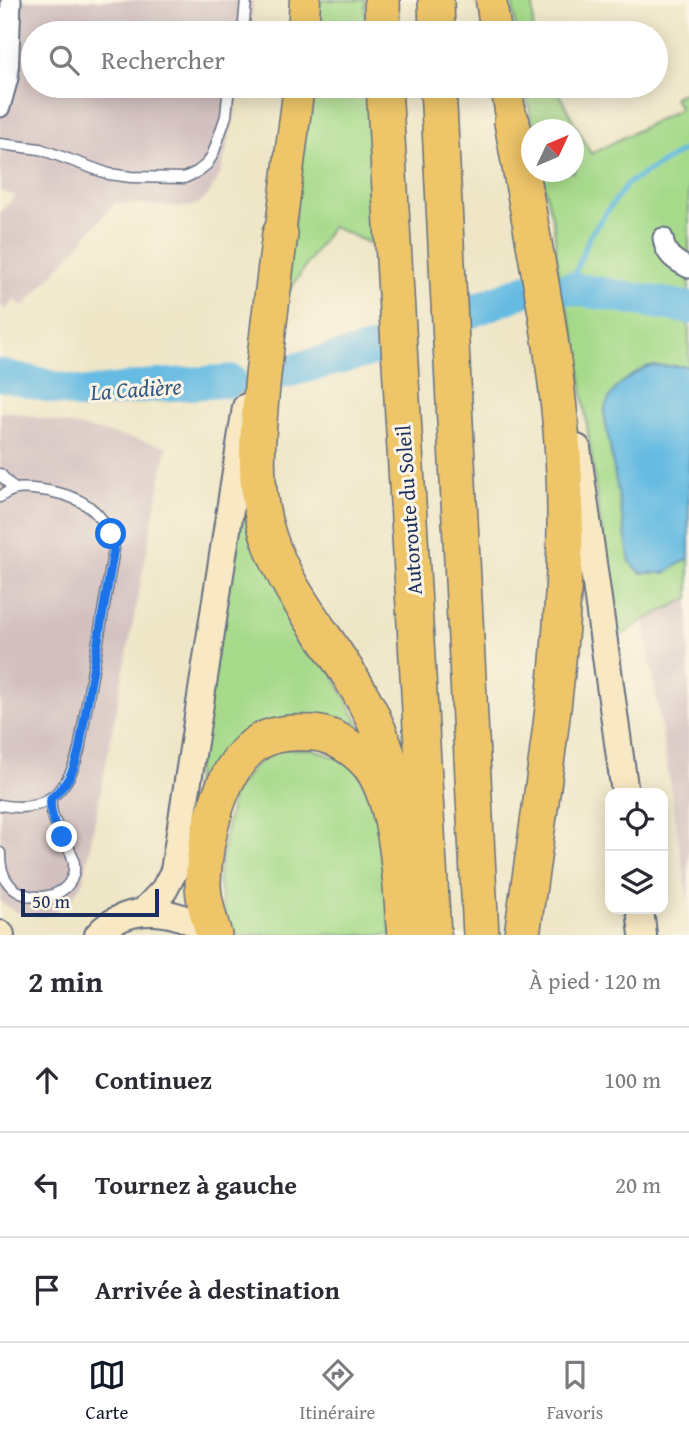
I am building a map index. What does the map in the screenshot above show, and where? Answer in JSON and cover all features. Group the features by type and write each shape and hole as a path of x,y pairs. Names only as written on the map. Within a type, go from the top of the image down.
{"highway":[{"path":"383,0 383,21"},
{"path":"436,0 437,21"},
{"name":"Autoroute du Soleil","path":"385,98 433,935"},
{"path":"439,98 481,935"},
{"path":"512,122 544,283 561,429 565,534 561,633 555,696 522,935"},
{"path":"280,234 257,439 257,478 262,512 270,540 288,581 360,692 383,739 400,796 413,935"},
{"path":"212,935 203,884 213,818 224,785 235,766 254,745 275,736 295,732 320,734 346,745 365,760 375,774 390,813 405,935"}],"main road":[{"path":"304,21 305,0"},
{"path":"491,0 494,21"},
{"path":"143,912 164,890 174,871 233,485 280,234 297,98"},
{"path":"508,98 512,122"},
{"path":"544,283 572,416 624,788"},
{"path":"98,934 121,918 143,912 163,912 183,916 212,935"},
{"path":"641,914 643,935"}],"street":[{"path":"0,107 8,78 12,0"},
{"path":"663,238 668,254 689,268"}],"lane":[{"path":"244,21 246,0"},
{"path":"0,144 40,149 109,174 184,178 207,164 213,154 226,116 228,98"},
{"path":"0,474 13,488"},
{"path":"0,496 13,488 23,487 66,493 78,499 102,521 111,534 114,549 79,750 71,777 51,798 26,807 0,805"},
{"path":"0,853 1,869 9,885 29,897 51,895 71,880 74,874 73,857 53,819 51,798"}],"shaded area":[{"path":"0,0 253,0 252,21 21,21 21,98 238,98 221,173 207,197 198,204 188,207 115,203 24,307 14,300 6,310 0,305 0,212 15,196 0,191"},
{"path":"0,412 13,412 167,446 85,872 82,883 71,900 52,913 41,916 16,912 0,902"},
{"path":"689,598 689,906 644,620"}],"green space":[{"path":"317,0 365,0 366,21 314,21"},
{"path":"512,0 533,0 533,21 515,21"},
{"path":"689,90 689,598 644,620 616,639 575,337 559,282 554,226 543,182 584,182 584,141 591,154 680,109 674,97"},
{"path":"309,98 368,98 373,245 332,226 284,299"},
{"path":"527,98 561,98 572,119 531,119"},
{"path":"242,500 377,758 313,720 212,785 193,790"},
{"path":"280,749 312,749 340,759 358,771 377,811 391,935 233,935 226,928 218,878 232,796 254,766"}],"water":[{"path":"648,366 689,366 689,558 665,573 641,573 630,562 604,413 614,390"}],"waterway":[{"path":"569,288 590,235 627,184 689,147"},
{"name":"La Cadière","path":"569,288 689,308"},
{"name":"La Cadière","path":"470,312 526,290"},
{"name":"La Cadière","path":"280,373 372,350"},
{"name":"La Cadière","path":"0,375 84,394 147,386 231,381"}],"route":[{"path":"62,837 53,819 51,798 71,777 79,750 114,549 111,534"}]}
